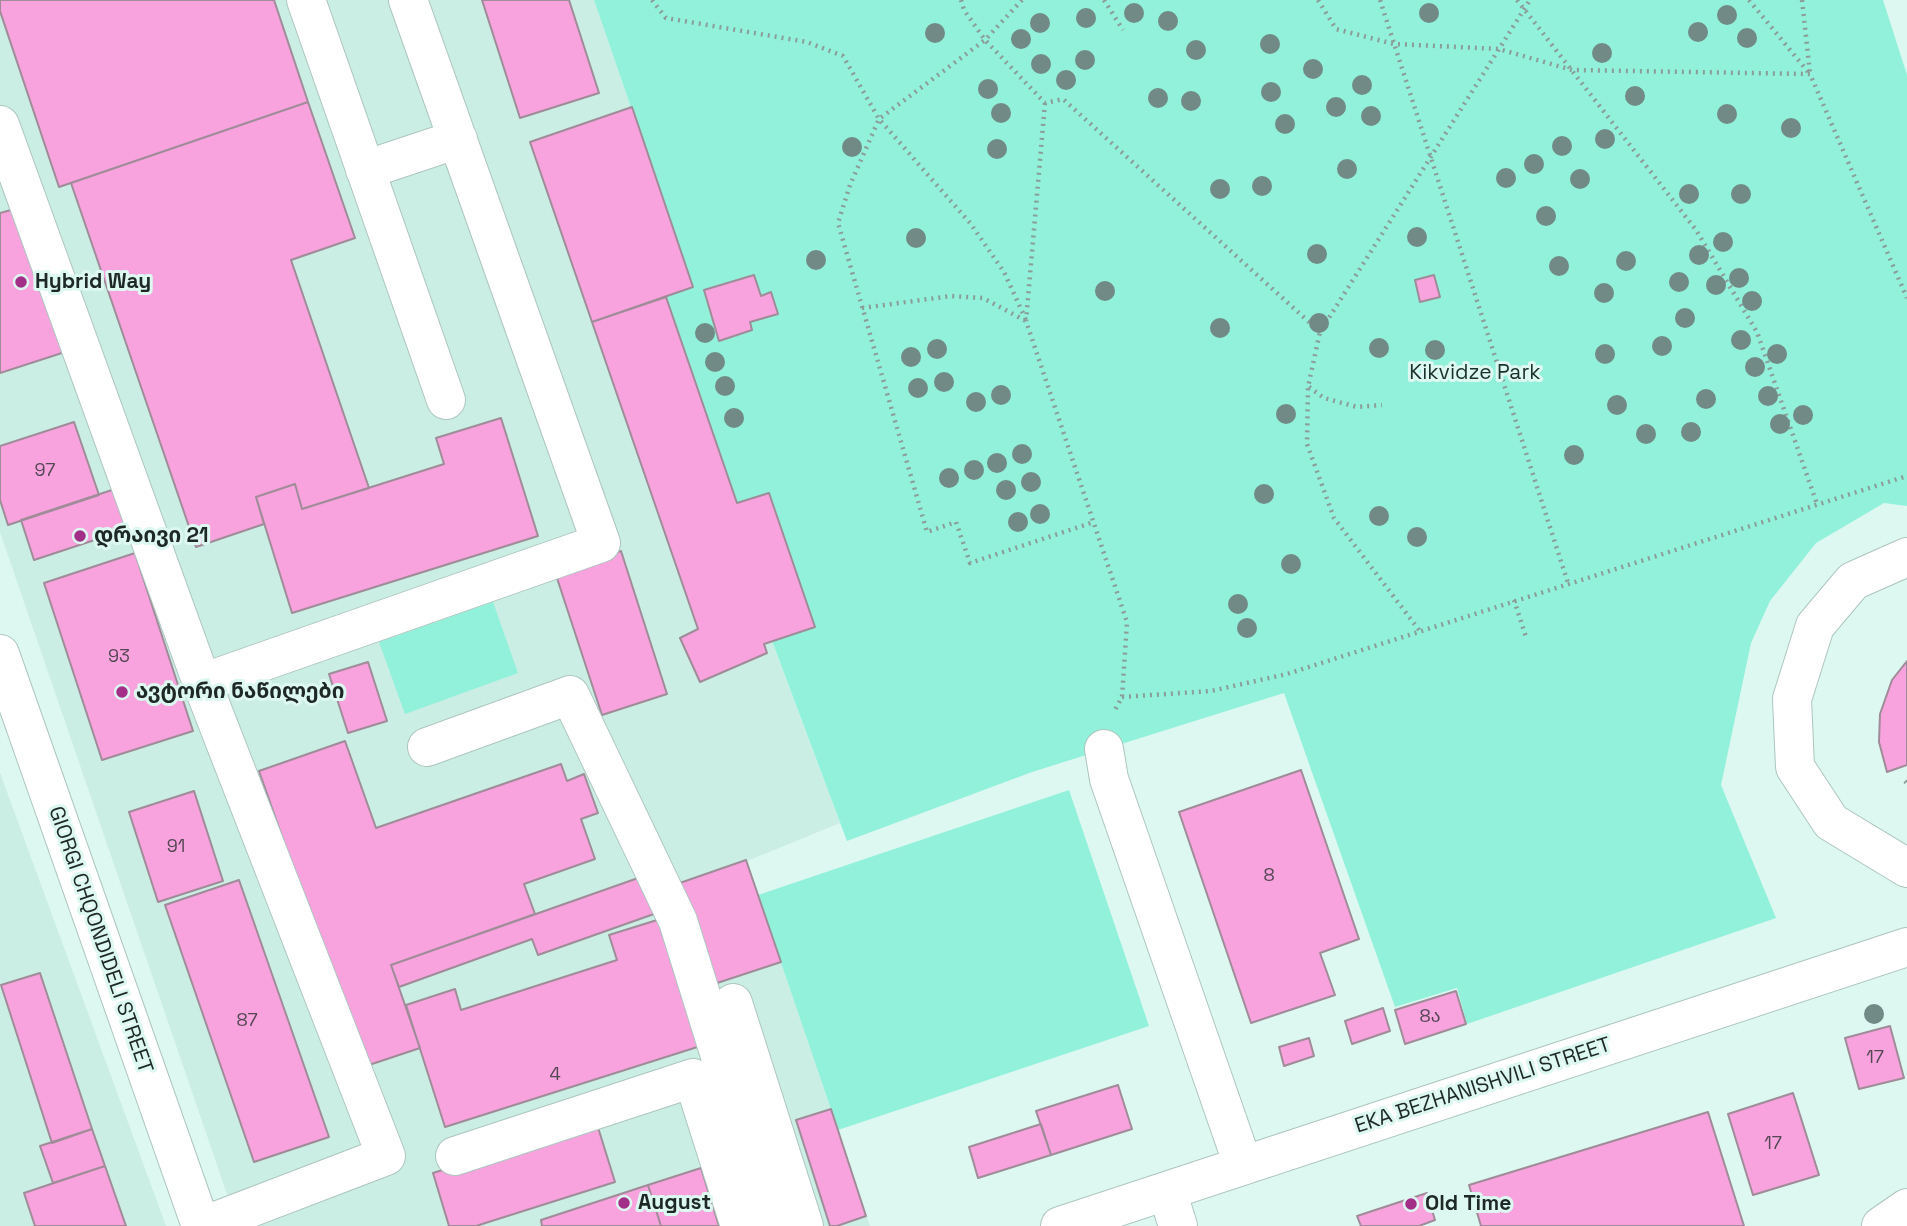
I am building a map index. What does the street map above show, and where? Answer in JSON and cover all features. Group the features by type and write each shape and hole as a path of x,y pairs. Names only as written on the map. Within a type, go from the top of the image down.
{"street":[{"path":"306,0 446,400"},
{"path":"202,683 601,543 408,0"},
{"path":"0,125 202,683 386,1156 202,1226"},
{"path":"365,170 458,139"},
{"path":"1907,556 1853,582 1815,626 1792,699 1795,767 1831,822 1907,868"},
{"name":"GIORGI CHQONDIDELI STREET","path":"0,654 202,1226"},
{"path":"427,747 570,695 678,921 773,1226"},
{"path":"1104,749 1109,779 1243,1165"},
{"name":"EKA BEZHANISHVILI STREET","path":"1060,1226 1173,1208 1243,1165 1906,950"},
{"path":"733,1003 804,1226"},
{"path":"456,1156 693,1078 740,1226"},
{"path":"1881,1226 1907,1208"}],"path":[{"path":"652,0 666,18 807,42 843,56 879,119 970,223 1004,272 1027,321 1127,622 1122,697 1155,697 1246,684 1907,476"},
{"path":"961,0 964,10 985,40 1045,103 1027,321"},
{"path":"1023,0 985,40 879,119 850,185 838,223 927,531 956,522 970,564 1094,523"},
{"path":"1104,0 1123,30"},
{"path":"1318,0 1336,29 1394,44 1499,49 1572,70 1810,74"},
{"path":"1380,0 1568,583"},
{"path":"1517,0 1696,230 1757,332 1817,504"},
{"path":"1419,630 1334,518 1307,444 1308,387 1320,332 1530,0"},
{"path":"1749,0 1810,74 1907,298"},
{"path":"1802,0 1810,74"},
{"path":"1045,103 1063,99 1320,332"},
{"path":"862,308 951,296 983,298 1027,321"},
{"path":"1308,387 1324,398 1357,407 1382,405"},
{"path":"1514,600 1527,640"}],"shaded area":[{"path":"0,0 594,0 693,287 666,297 738,503 769,493 815,627 772,642 840,823 747,861 870,1226 238,1226 0,532"},
{"path":"0,773 166,1226 0,1226"}],"green space":[{"name":"Kikvidze Park","path":"594,0 1883,0 1907,75 1907,506 1884,503 1816,543 1770,601 1751,643 1721,785 1776,918 1467,1024 1457,988 1395,1007 1284,693 1032,772 847,841 772,641 815,626 769,493 737,503 666,297 693,287"},
{"path":"493,602 518,673 405,714 379,642"},
{"path":"1069,790 1149,1026 838,1130 758,895"}],"building":[{"path":"0,0 274,0 308,102 59,187 0,11"},
{"path":"482,0 569,0 599,93 520,118"},
{"path":"308,102 355,238 291,260 369,488 302,509 295,484 256,497 264,524 196,547 71,183"},
{"path":"632,107 693,287 592,322 530,142"},
{"name":"Hybrid Way","path":"18,208 65,352 0,373 0,213"},
{"path":"754,275 761,296 771,292 778,314 750,322 752,330 719,341 704,290"},
{"path":"1434,275 1440,297 1420,302 1415,280"},
{"path":"666,297 737,503 769,493 815,627 764,644 767,653 700,682 680,638 698,629 592,322"},
{"path":"501,418 538,536 292,613 256,497 295,484 302,509 444,464 436,438"},
{"path":"74,422 99,495 8,525 0,500 0,446"},
{"path":"115,489 128,529 34,560 21,520"},
{"path":"621,551 667,694 602,715 555,572"},
{"path":"135,553 193,731 102,760 44,583"},
{"path":"1907,661 1907,765 1887,772 1879,742 1880,714 1892,680"},
{"path":"368,662 387,721 348,733 329,674"},
{"path":"345,741 376,828 561,764 567,781 584,774 598,813 581,819 595,859 524,884 535,914 391,965 420,1048 363,1067 259,771"},
{"path":"1301,770 1359,939 1320,953 1335,995 1251,1023 1179,812"},
{"path":"194,791 223,881 158,902 129,812"},
{"path":"746,860 781,962 708,986 674,885"},
{"path":"641,877 654,914 538,955 532,939 399,987 391,965"},
{"path":"239,880 329,1137 254,1162 165,905"},
{"path":"670,916 710,1043 445,1127 406,1005 455,989 461,1010 617,960 609,935"},
{"path":"40,973 92,1129 52,1143 1,985"},
{"path":"1456,991 1466,1024 1405,1044 1395,1010"},
{"path":"1383,1008 1390,1031 1352,1044 1345,1021"},
{"path":"1890,1026 1904,1078 1859,1089 1845,1038"},
{"path":"1309,1038 1314,1056 1284,1066 1279,1047"},
{"path":"1118,1085 1132,1129 1051,1155 1036,1111"},
{"path":"1793,1093 1819,1175 1753,1195 1728,1114"},
{"path":"831,1109 866,1216 837,1226 830,1226 796,1120"},
{"path":"1708,1112 1744,1226 1481,1226 1469,1185"},
{"path":"596,1121 615,1182 476,1226 449,1226 433,1173"},
{"path":"1041,1124 1051,1155 978,1178 969,1147"},
{"path":"92,1129 105,1166 53,1183 40,1146"},
{"path":"105,1166 126,1226 35,1226 24,1193"},
{"path":"701,1168 719,1226 661,1226 648,1185"},
{"name":"August","path":"648,1185 661,1226 542,1226 541,1220"},
{"name":"Old Time","path":"1427,1193 1435,1220 1419,1226 1361,1226 1357,1216"}],"place":[{"name":"Hybrid Way","path":"21,282"},
{"name":"დრაივი 21","path":"80,536"},
{"name":"ავტორი ნაწილები","path":"122,692"},
{"name":"August","path":"624,1203"},
{"name":"Old Time","path":"1411,1204"}]}
